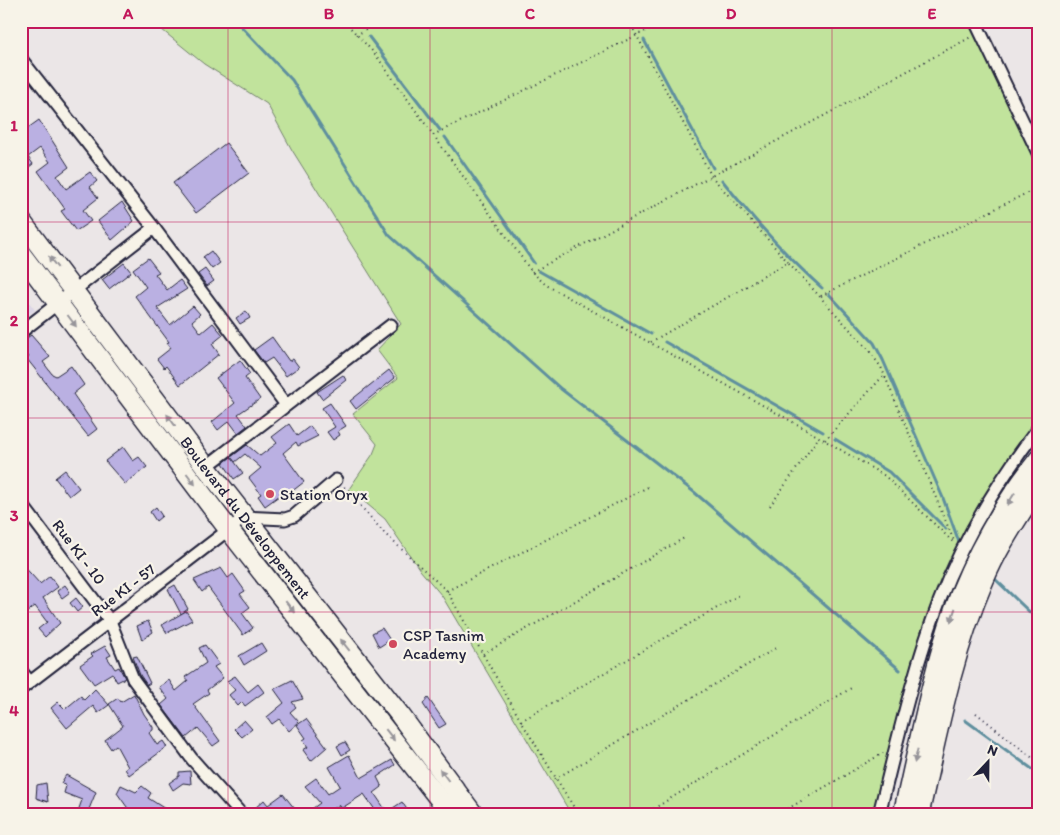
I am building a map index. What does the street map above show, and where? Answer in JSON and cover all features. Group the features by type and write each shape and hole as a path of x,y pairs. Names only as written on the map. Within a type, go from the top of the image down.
{"highway":[{"name":"Boulevard du Développement","path":"21,221 76,290 206,467 400,715 473,814"},
{"name":"Boulevard du Développement","path":"21,254 230,530 450,814"},
{"path":"903,814 941,685 954,610 978,574 987,556 1001,514 1039,459"},
{"path":"987,556 1039,484"},
{"path":"920,814 934,713"}],"street":[{"path":"977,27 1039,155"},
{"path":"21,59 154,228 286,405"},
{"path":"21,332 154,228"},
{"path":"206,467 391,325"},
{"path":"879,814 919,660 940,601 958,558 1003,476 1039,427"},
{"path":"245,518 285,519 294,516 336,480"},
{"name":"Rue KI - 10","path":"21,503 110,621 133,679 192,759 241,814"},
{"name":"Rue KI - 57","path":"26,686 245,518"},
{"path":"21,671 26,686"}],"path":[{"path":"344,21 375,54 532,272 546,285 819,437 885,476 956,545 945,514 884,375 867,348 712,177 629,21"},
{"path":"356,35 383,21"},
{"path":"433,135 666,21"},
{"path":"532,272 712,177 977,27"},
{"path":"821,296 1039,187"},
{"path":"650,342 788,262"},
{"path":"824,440 884,375"},
{"path":"770,506 819,437"},
{"path":"336,480 385,534 448,591 521,721 578,814"},
{"path":"448,591 648,486"},
{"path":"483,654 686,537"},
{"path":"521,721 741,594"},
{"path":"556,779 776,648"},
{"path":"645,814 853,687"},
{"path":"976,713 1039,763"},
{"path":"779,814 897,745"}],"shaded area":[{"path":"21,291 35,310 21,320"}],"green space":[{"path":"151,21 973,21 1039,164 1039,420 999,476 954,551 925,626 876,814 571,814 442,596 420,570 385,519 349,489 373,454 377,444 353,414 398,378 377,350 401,324 292,150 267,104 204,64"}],"building":[{"path":"39,120 69,167 57,176 66,189 90,172 97,181 90,187 98,198 83,210 91,221 76,231 61,211 65,209 38,171 50,162 40,148 28,157 33,164 25,170 21,164 21,133"},
{"path":"226,143 249,173 196,213 173,183"},
{"path":"122,202 134,221 112,240 98,221"},
{"path":"211,251 220,263 212,269 203,257"},
{"path":"148,258 159,272 155,274 167,290 180,280 187,289 157,308 170,325 193,306 200,314 192,321 201,333 213,323 223,335 212,344 219,354 180,385 166,366 164,368 157,359 171,348 167,343 169,342 135,296 146,287 133,269"},
{"path":"124,263 131,272 109,289 102,280"},
{"path":"205,269 214,281 207,286 198,274"},
{"path":"246,311 250,318 240,324 236,318"},
{"path":"31,335 50,357 43,362 52,374 56,376 71,366 84,385 73,394 97,429 88,436 27,359 29,357 21,347 21,342"},
{"path":"272,337 289,361 293,359 299,367 286,376 272,358 264,363 254,350"},
{"path":"240,360 250,374 245,378 260,399 238,414 247,426 238,433 229,421 218,430 212,422 235,403 216,378"},
{"path":"389,370 395,378 356,409 350,401"},
{"path":"343,375 346,380 322,399 317,392"},
{"path":"330,403 346,426 338,431 340,435 333,440 327,432 335,427 322,408"},
{"path":"289,424 297,436 310,426 318,436 298,446 296,442 283,453 304,482 286,496 283,493 265,506 258,496 261,494 249,478 261,468 245,454 235,462 231,457 247,445 260,456 277,443 272,437"},
{"path":"123,447 133,461 139,457 147,467 125,484 105,461"},
{"path":"231,457 243,473 234,479 223,463"},
{"path":"65,470 79,488 69,496 55,478"},
{"path":"156,507 162,516 156,521 150,512"},
{"path":"21,563 40,584 50,576 58,587 43,598 60,623 45,637 38,629 47,622 35,606 26,613 21,607"},
{"path":"221,568 228,578 233,574 245,591 240,594 250,607 242,613 253,628 243,635 208,587 202,592 194,580"},
{"path":"65,585 70,592 62,598 57,591"},
{"path":"175,585 188,609 181,614 168,589"},
{"path":"76,598 83,607 77,612 70,603"},
{"path":"186,611 192,620 167,633 162,625"},
{"path":"148,621 153,632 142,640 137,626"},
{"path":"382,628 390,640 379,647 372,633"},
{"path":"261,643 266,651 244,665 239,656"},
{"path":"205,645 219,664 214,667 223,678 207,690 209,693 193,704 220,741 213,746 198,728 186,738 161,705 168,699 159,687 169,680 176,691 188,681 185,677 206,663 199,648"},
{"path":"105,646 111,655 107,657 115,669 119,667 125,678 117,682 112,673 94,684 80,665 93,656 91,654"},
{"path":"137,656 150,683 147,685 140,675 133,657"},
{"path":"235,676 248,692 258,684 264,692 245,706 242,702 238,706 229,695 235,690 227,681"},
{"path":"292,680 303,699 292,702 296,707 290,712 299,722 289,731 279,719 272,724 267,717 284,703 274,689"},
{"path":"95,689 109,705 98,713 93,706 67,728 51,708 58,702 65,709 81,696 84,700"},
{"path":"134,694 153,727 153,730 149,733 157,745 163,741 167,747 129,775 125,769 128,767 116,745 111,749 105,740 123,726 109,704 118,698 121,702"},
{"path":"428,698 446,724 439,728 423,704"},
{"path":"306,719 327,747 311,761 303,750 308,747 303,740 306,738 297,725"},
{"path":"244,720 252,729 242,737 234,729"},
{"path":"345,742 350,750 342,755 337,746"},
{"path":"349,755 361,778 392,760 395,765 377,777 382,787 374,793 387,812 402,802 410,814 378,814 364,794 342,808 339,805 326,814 305,814 320,803 305,786 316,778 328,794 340,786 329,767"},
{"path":"190,771 191,784 183,783 173,790 169,783 179,776 179,772"},
{"path":"66,775 96,792 87,814 77,814 82,800 64,793 66,786 61,783"},
{"path":"46,783 48,802 36,798 37,785"},
{"path":"121,785 136,792 142,786 151,793 148,798 173,814 132,814 117,793"},
{"path":"283,794 299,814 258,814 259,812 255,808 264,800 268,805"}],"waterway":[{"path":"236,21 292,80 389,235 561,389 694,492 900,670"},
{"path":"356,21 362,27"},
{"path":"635,21 638,27"},
{"path":"369,37 440,130"},
{"path":"644,40 713,168"},
{"path":"445,137 534,263"},
{"path":"722,180 770,236 822,288"},
{"path":"539,271 651,334"},
{"path":"829,294 874,343 883,360 943,498 959,542"},
{"path":"665,342 823,432"},
{"path":"835,439 889,472 946,529"},
{"path":"995,579 1039,621"},
{"path":"965,720 1039,774"}],"place":[{"name":"Station Oryx","path":"270,494"},
{"name":"CSP Tasnim Academy","path":"393,644"}]}
